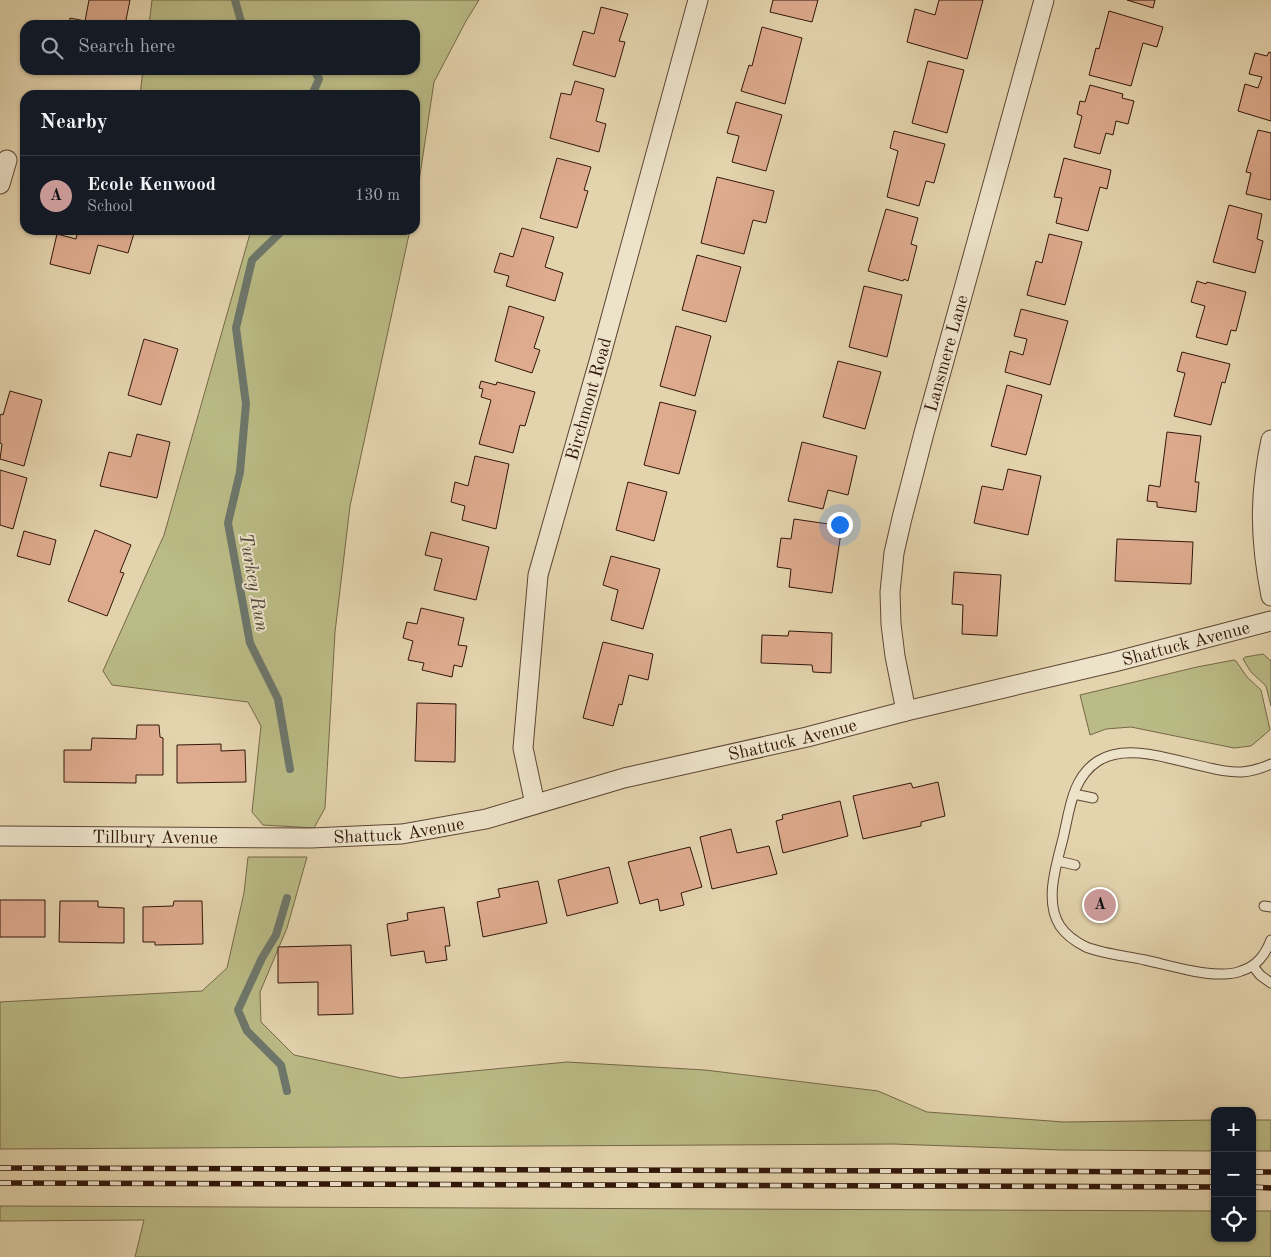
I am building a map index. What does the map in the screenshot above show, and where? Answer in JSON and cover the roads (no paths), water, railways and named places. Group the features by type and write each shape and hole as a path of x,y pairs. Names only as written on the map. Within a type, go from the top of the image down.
{"street":[{"name":"Birchmont Road","path":"535,804 523,748 538,575 600,358 698,0"},
{"name":"Lansmere Lane","path":"906,711 895,656 892,624 890,592 894,553 924,433 1044,0"},
{"path":"0,184 7,160"},
{"path":"1271,440 1262,492 1262,519 1266,569 1271,596"},
{"name":"Shattuck Avenue","path":"310,838 402,834 486,819 624,778 807,737 906,711 1114,662 1271,621"},
{"name":"Tillbury Avenue","path":"0,836 310,838"}],"lane":[{"path":"1271,764 1251,771 1229,771 1139,753 1119,753 1108,756 1087,770 1074,794 1053,890 1054,912 1059,925 1067,935 1097,950 1211,973 1233,973 1253,966 1262,959 1271,940"},
{"path":"1074,794 1093,798"},
{"path":"1058,861 1075,865"},
{"path":"1253,966 1260,975 1271,983"}],"waterway":[{"name":"Turkey Run","path":"235,0 241,20"},
{"name":"Turkey Run","path":"314,90 319,79 317,75"},
{"name":"Turkey Run","path":"278,235 252,260 236,328 246,404 240,472 228,523 250,643 278,699 290,769"},
{"name":"Turkey Run","path":"287,898 276,935 262,958 238,1010 247,1031 281,1065 287,1091"}],"railway":[{"path":"0,1168 1211,1172"},
{"path":"1256,1172 1271,1172"},
{"path":"0,1183 1211,1187"},
{"path":"1256,1187 1271,1188"}],"place":[{"name":"Ecole Kenwood","path":"1100,905"}]}
